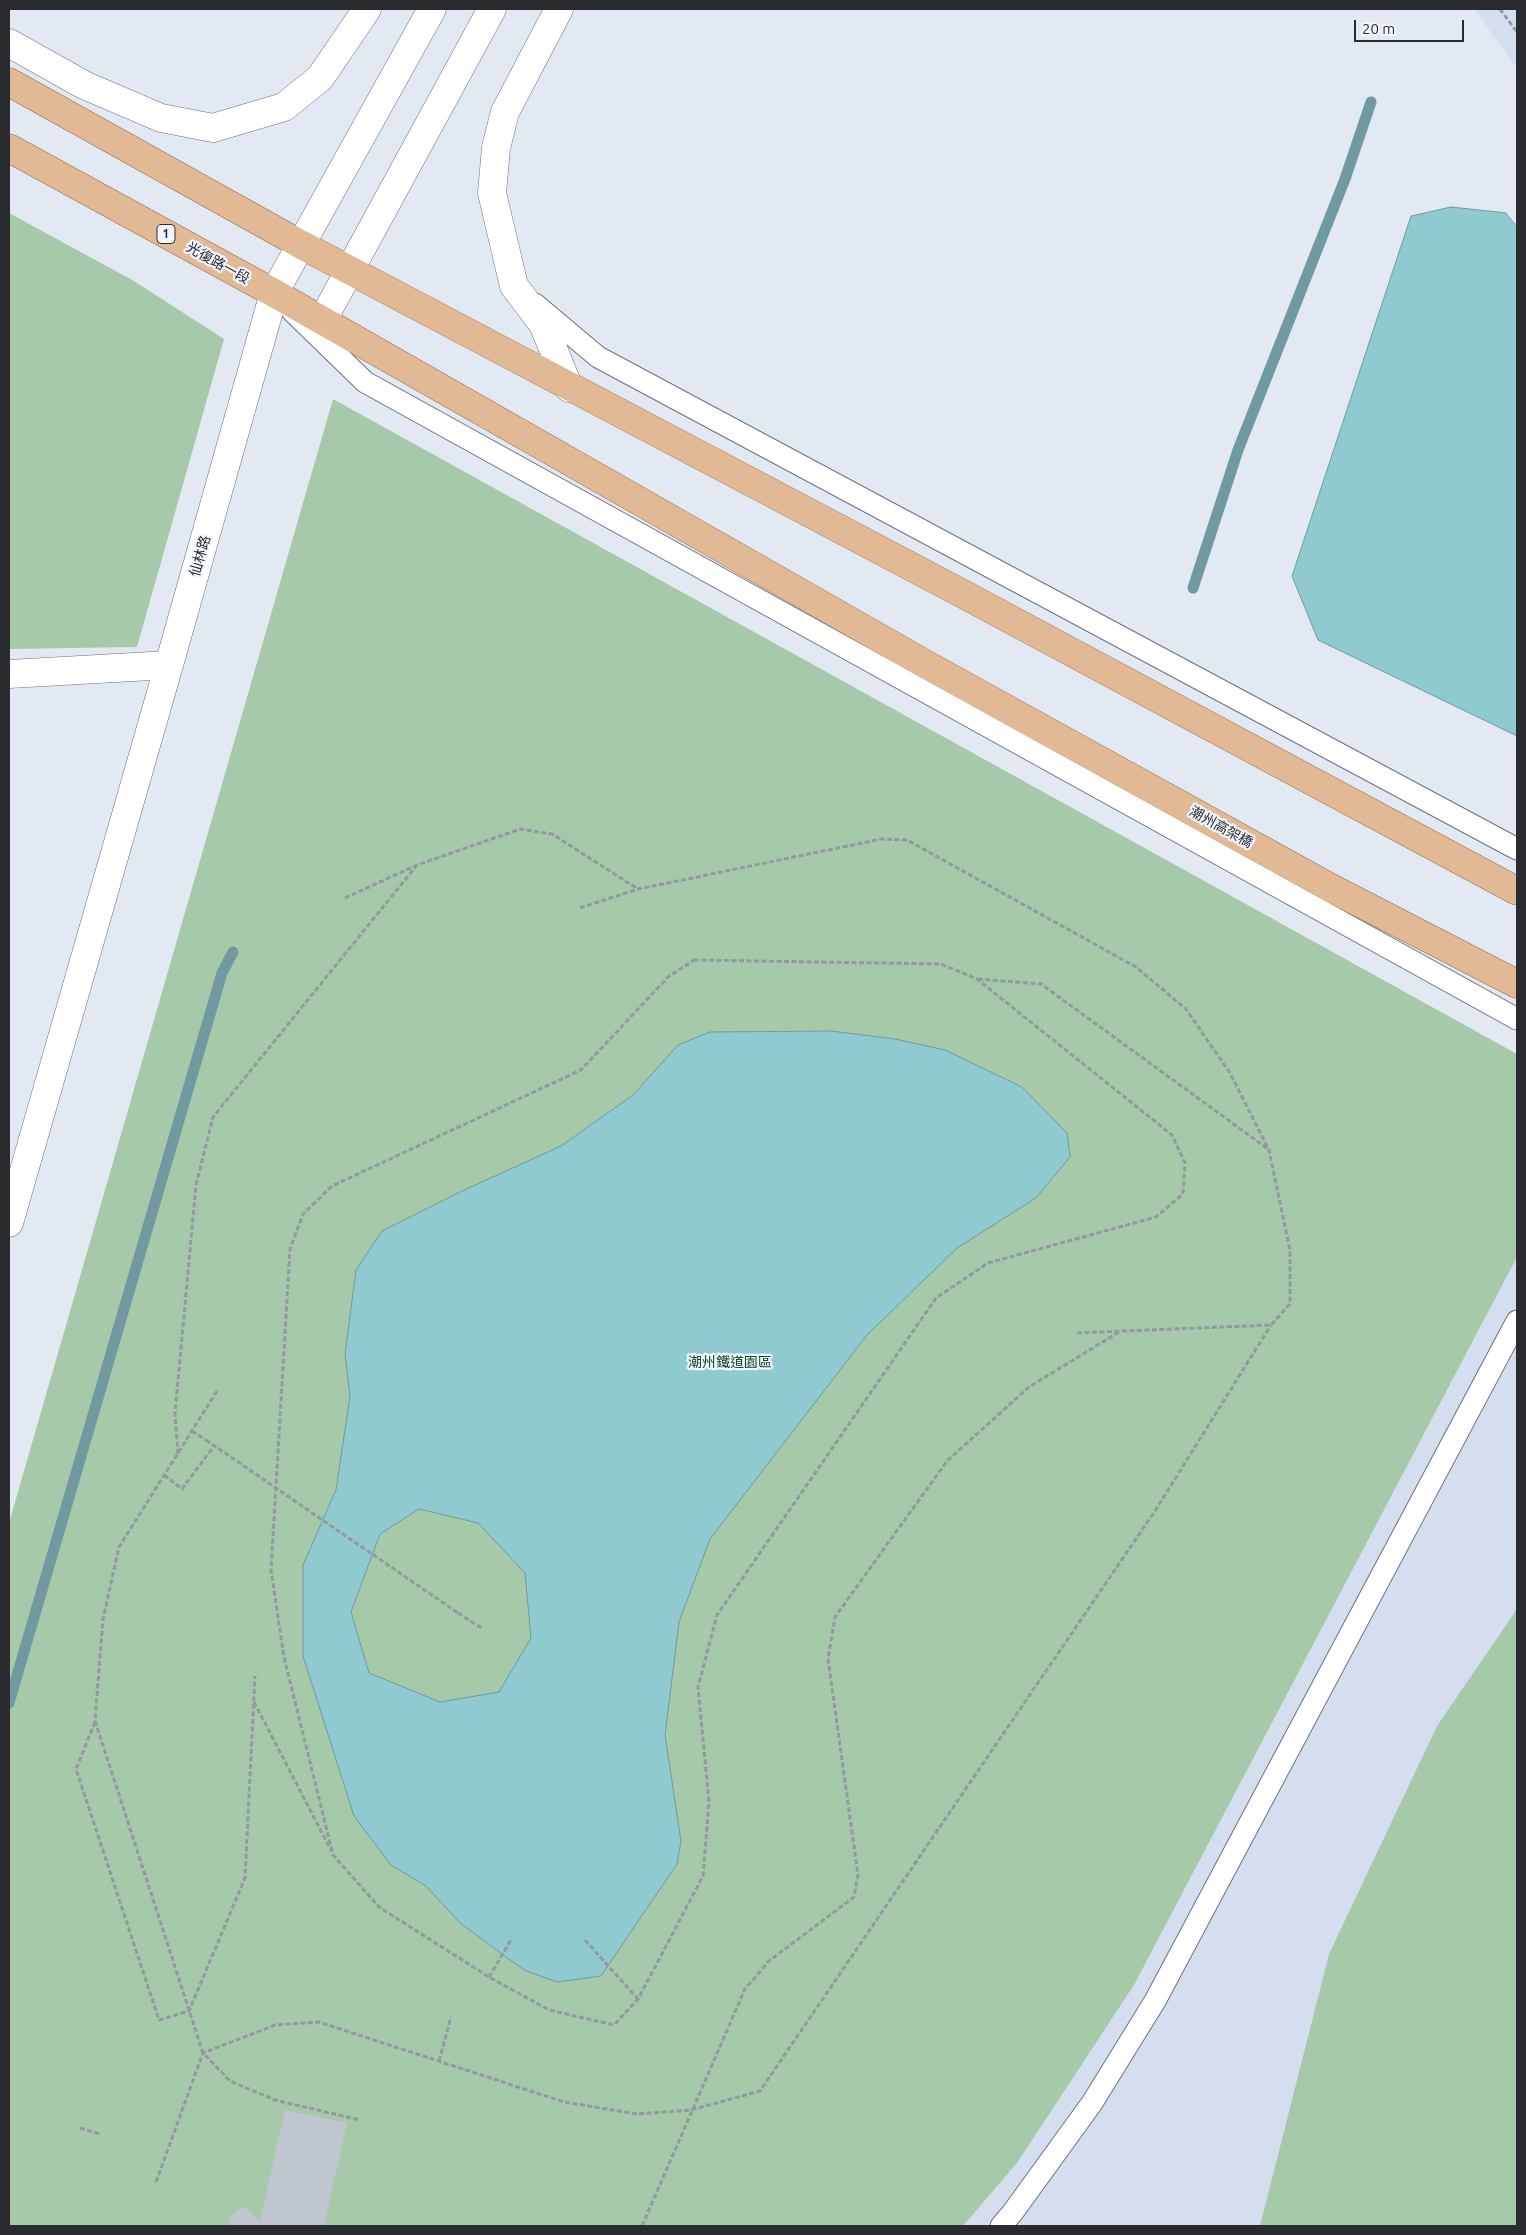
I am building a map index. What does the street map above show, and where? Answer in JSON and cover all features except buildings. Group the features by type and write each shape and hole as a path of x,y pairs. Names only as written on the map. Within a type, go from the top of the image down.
{"main road":[{"path":"9,82 300,244 569,388 965,595 1517,891"},
{"name":"光復路一段","path":"9,148 322,321"},
{"name":"潮州高架橋","path":"322,321 927,665 1331,888 1517,984"}],"street":[{"path":"9,42 84,85 161,118 213,128 284,107 320,78 367,9"},
{"name":"仙林路","path":"9,1223 274,293 432,9"},
{"path":"322,321 492,9"},
{"path":"559,9 505,112 496,148 492,193 514,286 543,324 569,388"},
{"path":"9,674 169,665"}],"lane":[{"path":"514,286 598,356 1517,849"},
{"path":"274,293 365,382 1517,1019"},
{"path":"1001,2226 1092,2103 1155,2001 1517,1321"}],"path":[{"path":"1500,9 1517,32"},
{"path":"345,898 417,865 520,829 552,834 638,889"},
{"path":"156,2182 203,2053 275,2025 319,2022 564,2102 637,2114 691,2110 760,2091 1155,1511 1271,1325 1290,1304 1290,1250 1269,1150 1230,1072 1186,1008 1136,967 907,840 882,839 638,889 580,908"},
{"path":"178,1454 175,1413 196,1185 213,1117 417,865"},
{"path":"254,1701 333,1855 379,1907 489,1977 549,2010 614,2025 638,1999 702,1876 709,1802 698,1687 717,1615 936,1298 988,1263 1156,1217 1183,1194 1185,1163 1172,1135 977,979 941,964 694,960 668,977 581,1070 534,1094 332,1186 303,1214 290,1249 271,1570 284,1657 333,1855"},
{"path":"977,979 1041,984 1269,1150"},
{"path":"1075,1333 1271,1325"},
{"path":"642,2226 745,1989 769,1960 854,1897 858,1875 828,1659 835,1617 947,1462 1029,1387 1120,1331"},
{"path":"189,2011 159,2020 76,1769 95,1721 103,1619 119,1547 217,1391"},
{"path":"192,1430 482,1629"},
{"path":"164,1476 182,1489 214,1446"},
{"path":"189,2011 245,1878 256,1676"},
{"path":"95,1721 203,2053 230,2081 274,2100 360,2120"},
{"path":"489,1977 512,1938"},
{"path":"585,1940 638,1999"},
{"path":"439,2061 451,2017"},
{"path":"80,2128 100,2134"}],"shaded area":[{"path":"1474,9 1517,9 1517,68"},
{"path":"1517,1257 1517,2226 963,2226 1017,2163 1134,1985"}],"green space":[{"path":"9,213 134,281 224,339 137,647 9,649"},
{"name":"潮州鐵道園區","path":"333,399 1517,1054 1517,1257 1134,1985 1017,2163 963,2226 9,2226 9,1523"},
{"path":"1517,1609 1517,2226 1260,2226 1329,1954 1437,1726"}],"water":[{"path":"1451,207 1506,213 1517,227 1517,736 1318,640 1292,576 1411,216"},
{"path":"831,1031 895,1039 945,1050 1022,1087 1067,1133 1070,1157 1036,1198 957,1248 867,1335 710,1539 679,1622 665,1735 681,1841 677,1864 601,1976 557,1982 524,1970 460,1923 426,1886 391,1865 354,1816 303,1656 303,1565 336,1490 350,1396 345,1354 356,1270 382,1231 462,1191 561,1146 633,1095 678,1045 710,1032","holes":["419,1509 478,1523 525,1573 531,1638 499,1692 440,1702 369,1673 351,1612 380,1534"]}],"waterway":[{"path":"1193,588 1238,450 1345,179 1371,102"},
{"path":"9,1703 222,973 233,952"}]}
